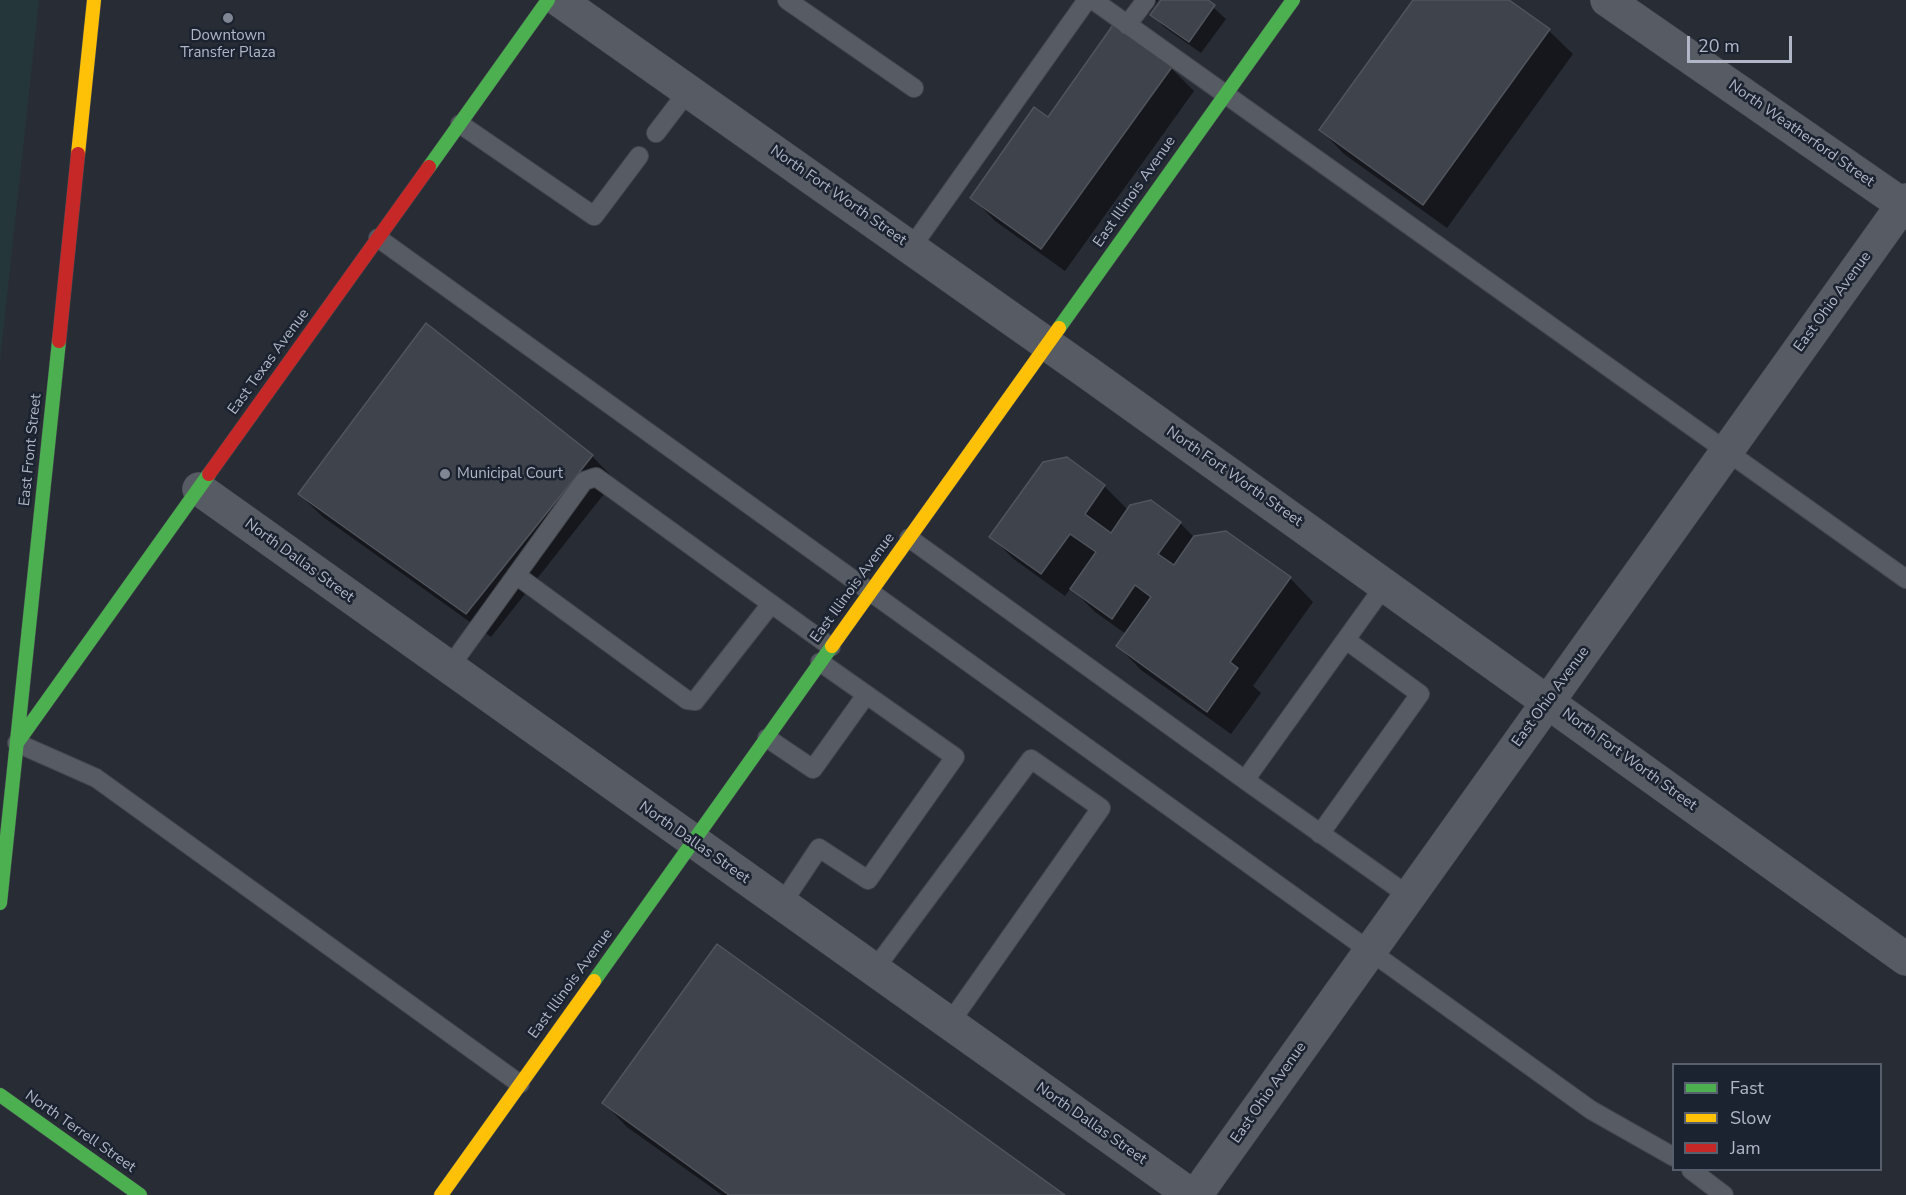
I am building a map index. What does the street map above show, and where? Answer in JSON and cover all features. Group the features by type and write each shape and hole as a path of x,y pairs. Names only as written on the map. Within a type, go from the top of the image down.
{"main road":[{"name":"East Front Street","path":"0,903 94,0"},
{"name":"East Texas Avenue","path":"17,742 548,0"},
{"name":"East Illinois Avenue","path":"441,1195 1293,0"},
{"name":"North Terrell Street","path":"0,1095 140,1195"}],"street":[{"name":"North Fort Worth Street","path":"559,0 1047,344 1906,959"},
{"name":"North Weatherford Street","path":"1607,0 1905,204"},
{"name":"East Ohio Avenue","path":"1196,1195 1905,204"},
{"name":"North Dallas Street","path":"199,489 1191,1195"}],"lane":[{"path":"787,0 914,88"},
{"path":"911,248 1087,0"},
{"path":"1093,0 1906,579"},
{"path":"1127,25 1146,0"},
{"path":"656,132 687,91"},
{"path":"460,124 594,216 639,156"},
{"path":"378,238 1591,1110 1672,1156"},
{"path":"449,668 584,481 596,477 771,603 866,695 955,757 868,880 819,848 781,905"},
{"path":"909,538 1409,896"},
{"path":"516,575 687,700 695,701 771,603"},
{"path":"1245,780 1385,585"},
{"path":"1320,834 1420,694 1346,640"},
{"path":"766,738 813,769 866,695"},
{"path":"17,742 96,778 520,1084"},
{"path":"874,970 1031,759 1101,808 949,1024"},
{"path":"1692,1171 1724,1195"}],"shaded area":[{"path":"0,0 39,0 0,361"}],"building":[{"path":"1161,0 1208,0 1215,5 1189,42 1150,15"},
{"path":"1413,0 1509,0 1550,29 1423,205 1319,130"},
{"path":"1113,25 1172,67 1041,249 970,198 1034,107 1048,117"},
{"name":"Municipal Court","path":"426,323 593,455 466,614 298,494"},
{"path":"1067,457 1105,485 1085,514 1111,533 1130,505 1151,500 1181,522 1158,554 1174,565 1194,536 1226,531 1291,577 1230,662 1238,668 1207,712 1116,646 1151,597 1135,585 1112,619 1070,589 1096,552 1070,534 1041,574 989,537 1043,462"},
{"path":"717,944 1065,1195 729,1195 602,1103"}],"traffic: fast":[{"path":"429,167 548,0"},
{"path":"1059,328 1293,0"},
{"path":"0,903 59,341"},
{"path":"17,743 209,474"},
{"path":"594,981 832,646"},
{"path":"0,1095 140,1195"}],"traffic: slow":[{"path":"78,154 94,0"},
{"path":"832,646 1059,328"},
{"path":"441,1195 594,981"}],"traffic: jam":[{"path":"59,341 78,154"},
{"path":"209,474 429,167"}],"place":[{"name":"Downtown Transfer Plaza","path":"228,18"},
{"name":"Municipal Court","path":"445,474"}]}
